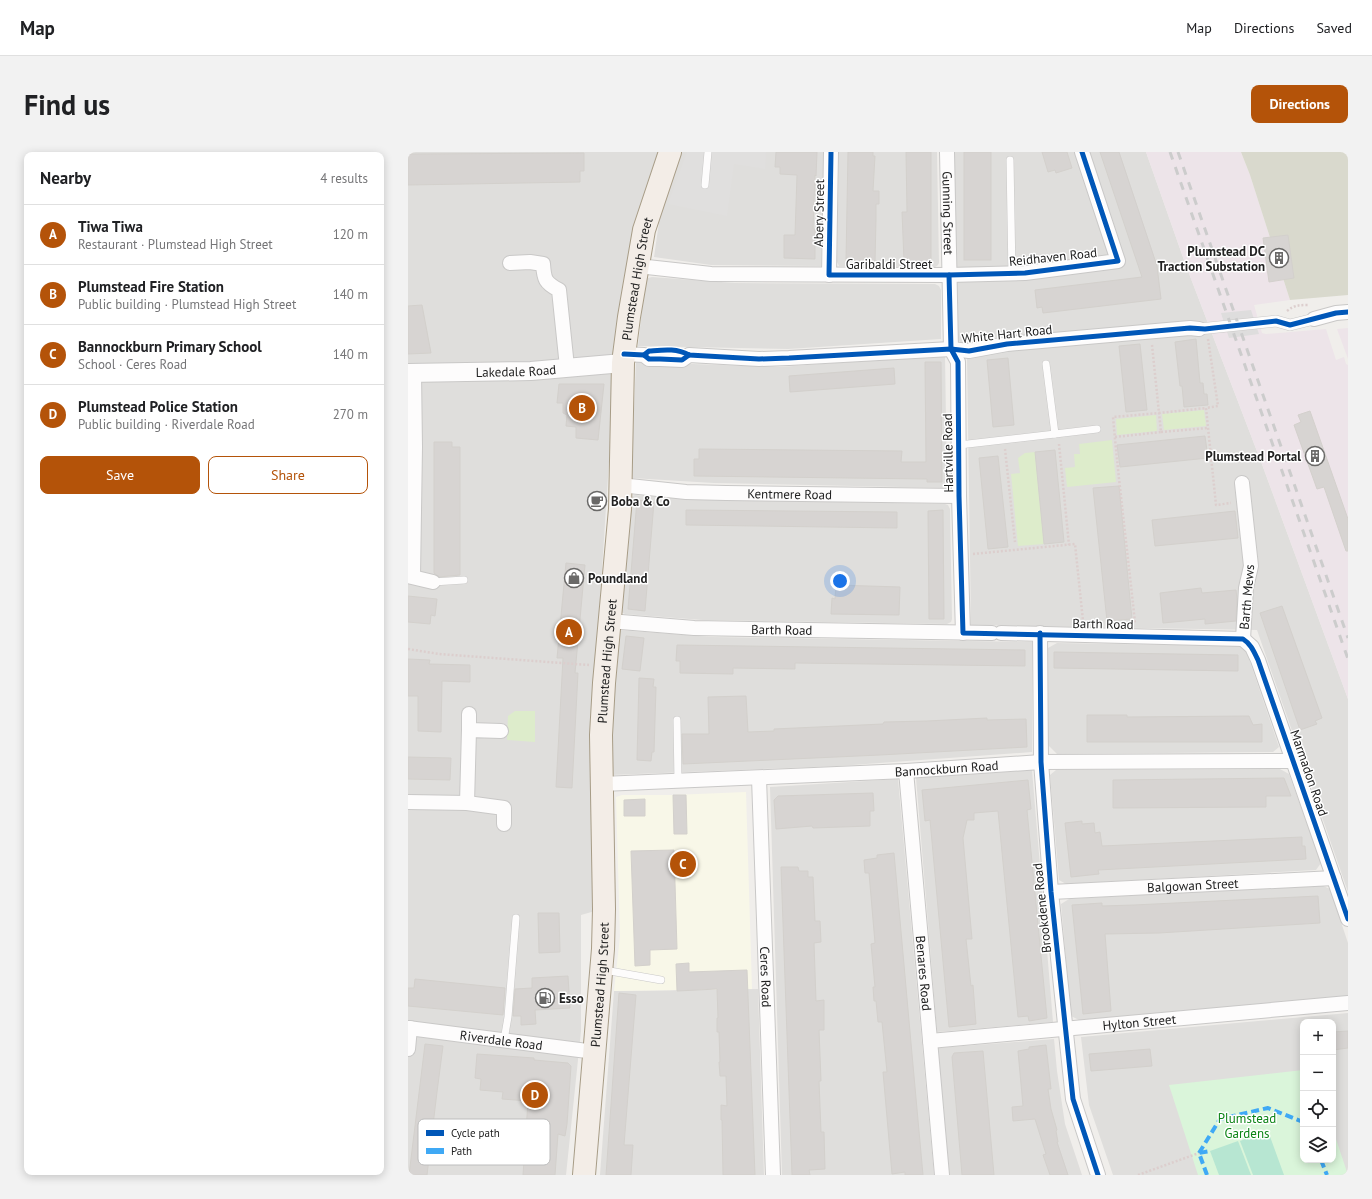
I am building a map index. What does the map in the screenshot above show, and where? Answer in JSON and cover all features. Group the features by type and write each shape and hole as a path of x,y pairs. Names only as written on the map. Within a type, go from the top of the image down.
{"main road":[{"name":"Plumstead High Street","path":"584,1175 595,1052 604,909 601,740 609,621 620,509 623,359 644,230 670,152"}],"street":[{"name":"Abery Street","path":"829,275 831,152"},
{"name":"Gunning Street","path":"947,152 949,275"},
{"name":"Reidhaven Road","path":"949,275 1025,273 1118,261 1082,152"},
{"path":"510,263 530,262 543,264 544,277 549,285 559,290 567,367"},
{"name":"Garibaldi Street","path":"638,266 711,274 949,275"},
{"name":"Hartville Road","path":"949,275 951,349 958,362 959,496 963,633"},
{"name":"White Hart Road","path":"623,359 644,355 649,359 682,360 689,355 760,359 951,349 969,351 1007,344 1150,333 1190,328 1202,329 1276,321 1290,325 1336,313 1348,312"},
{"name":"Lakedale Road","path":"411,373 531,371 623,359"},
{"path":"411,373 411,576 433,582"},
{"name":"Barth Mews","path":"1242,483 1251,566 1246,588 1243,638"},
{"name":"Kentmere Road","path":"620,486 686,492 959,496"},
{"name":"Barth Road","path":"609,621 694,628 1243,638"},
{"name":"Brookdene Road","path":"1040,634 1040,762 1051,892 1073,1099 1098,1175"},
{"name":"Marmadon Road","path":"1243,638 1252,647 1258,660 1348,919"},
{"path":"467,803 469,714"},
{"path":"469,730 501,731"},
{"name":"Bannockburn Road","path":"602,784 906,771 1040,762 1293,761"},
{"name":"Benares Road","path":"906,771 942,1175"},
{"name":"Ceres Road","path":"759,778 773,1175"},
{"path":"408,802 467,803 504,808 504,824"},
{"name":"Balgowan Street","path":"1051,892 1334,878"},
{"name":"Hylton Street","path":"930,1041 1348,1004"},
{"path":"408,1049 409,1028"},
{"name":"Riverdale Road","path":"409,1028 595,1052"}],"lane":[{"path":"705,185 708,152"},
{"path":"1010,160 1012,274"},
{"path":"1046,364 1056,434"},
{"path":"959,445 1097,429"},
{"path":"433,582 464,580"},
{"path":"677,720 678,781"},
{"path":"504,1040 508,1017 516,918"},
{"path":"601,970 661,980"}],"path":[{"path":"1137,636 1113,417 1218,406 1208,338 1202,329"},
{"path":"1150,333 1161,432"},
{"path":"1206,408 1216,505 1244,502"},
{"path":"1115,437 1208,428"},
{"path":"1056,434 1069,545"},
{"path":"1003,440 1015,542"},
{"path":"961,555 1075,544 1084,635"},
{"path":"408,649 439,654 606,666"},
{"path":"1138,1175 1199,1153"}],"shaded area":[{"path":"408,152 662,152 643,200 624,277 617,338 590,754 595,911 581,915 581,1031 566,1175 408,1175"},
{"path":"682,152 824,152 821,266 711,265 654,257 660,215"},
{"path":"687,152 766,152 765,169 734,164 727,216 668,204"},
{"path":"839,152 937,152 938,265 935,267 839,266 837,262"},
{"path":"954,152 1146,152 1185,263 1263,467 1348,699 1348,892 1257,630 971,625 967,357 958,338"},
{"path":"1146,152 1241,152 1250,175 1290,300 1254,305 1262,333 1266,334 1326,329 1336,360 1344,357 1346,364 1348,365 1348,699 1263,467 1185,263"},
{"path":"1241,152 1348,152 1348,295 1290,300 1250,175"},
{"path":"652,277 734,283 935,284 939,286 941,290 941,339 788,349 638,346 645,281"},
{"path":"1348,328 1348,359 1337,329"},
{"path":"945,355 947,488 714,483 631,478 636,362 780,367"},
{"path":"635,495 682,499 948,505 950,509 951,622 947,624 702,620 625,614 621,612 630,496"},
{"path":"618,630 712,637 1032,642 1032,752 838,766 611,775 612,705"},
{"path":"1057,643 1239,646 1246,650 1279,747 1273,752 1057,754 1048,745 1048,648"},
{"path":"1280,769 1289,774 1321,863 1316,870 1066,884 1059,880 1050,775 1056,770"},
{"path":"1032,770 1053,1022 937,1032 916,778"},
{"path":"898,779 934,1175 782,1175 770,787"},
{"path":"746,792 752,989 614,991 620,936 616,797 622,795 673,795"},
{"path":"1321,885 1330,889 1348,943 1348,996 1079,1020 1071,1016 1061,904 1069,899"},
{"path":"758,989 764,1175 600,1175 614,991"},
{"path":"1348,1013 1348,1175 1113,1175 1089,1105 1081,1037"},
{"path":"1054,1039 1065,1124 1082,1175 949,1175 938,1048"}],"green space":[{"path":"1204,410 1206,426 1164,430 1162,414"},
{"path":"1156,415 1157,431 1117,435 1116,419"},
{"path":"1112,440 1116,482 1067,487 1065,468 1075,467 1074,454 1080,454 1079,444"},
{"path":"1035,452 1044,544 1018,546 1011,474 1020,473 1018,458 1025,453"},
{"path":"515,711 535,711 535,742 507,740 508,716"},
{"name":"Plumstead Gardens","path":"1300,1070 1300,1163 1336,1163 1336,1139 1348,1175 1198,1175 1169,1085"},
{"path":"1268,1131 1284,1175 1253,1175 1240,1141"},
{"path":"1238,1141 1251,1175 1219,1175 1210,1151"}],"pier":[{"path":"1251,310 1259,334 1229,338 1221,313"}],"building":[{"path":"776,152 817,152 813,229 815,229 815,259 784,258 784,235 795,235 797,175 780,174 780,167 775,167"},
{"path":"848,152 873,152 873,156 875,156 873,191 879,191 879,204 876,204 875,262 846,261"},
{"path":"906,152 931,152 931,261 904,261 902,212 907,212"},
{"path":"964,152 991,152 991,260 964,260"},
{"path":"1042,152 1067,152 1072,168 1056,173 1055,170 1048,172"},
{"path":"1100,152 1119,152 1157,266 1161,299 1043,313 1042,307 1037,308 1035,290 1142,277"},
{"path":"584,153 584,171 580,171 580,182 408,185 408,154"},
{"name":"Plumstead DC Traction Substation","path":"1288,235 1294,278 1269,282 1263,238"},
{"path":"422,305 431,353 408,354 408,306"},
{"path":"1196,339 1200,383 1203,383 1204,394 1207,394 1208,405 1184,407 1175,342"},
{"path":"1140,344 1147,410 1126,412 1119,346"},
{"path":"1008,358 1014,425 993,427 987,360"},
{"path":"925,362 941,362 942,482 927,482 927,479 694,476 694,459 699,459 699,449 902,451 901,462 926,462"},
{"path":"894,368 895,384 790,392 789,376"},
{"path":"559,384 604,384 598,440 576,438 576,427 566,426 567,415 563,413 563,403 557,403"},
{"name":"Plumstead Portal","path":"1310,411 1348,519 1348,551 1346,551 1324,487 1317,489 1294,425 1301,422 1298,415"},
{"path":"1205,436 1208,458 1120,467 1117,445"},
{"path":"434,442 452,442 452,447 460,447 460,575 439,577 434,573"},
{"path":"1055,450 1064,542 1044,544 1035,452"},
{"path":"998,456 1008,547 988,549 979,458"},
{"path":"1119,486 1132,619 1107,621 1093,488"},
{"path":"637,500 654,502 645,611 628,609"},
{"path":"686,510 897,512 897,528 686,525"},
{"path":"943,510 944,619 929,619 928,511"},
{"path":"1235,511 1238,538 1155,546 1152,520"},
{"path":"566,563 585,565 575,673 578,673 572,788 556,787 563,658 557,658"},
{"path":"836,585 900,587 899,615 831,614 832,598 835,599"},
{"path":"1201,588 1202,593 1236,590 1236,621 1205,624 1205,619 1163,623 1160,593"},
{"path":"408,596 437,599 435,616 431,615 430,624 408,622"},
{"path":"1282,606 1322,718 1315,721 1317,724 1300,730 1260,613"},
{"path":"626,636 644,638 640,671 622,669"},
{"path":"677,645 1025,650 1025,666 795,663 795,669 733,668 733,674 680,673 680,661 676,661"},
{"path":"1054,652 1238,655 1238,671 1054,668"},
{"path":"408,659 430,660 429,664 470,665 470,682 442,681 441,732 418,731 418,696 408,696"},
{"path":"639,678 654,679 653,687 656,687 654,752 652,752 651,761 637,760"},
{"path":"746,696 748,732 774,731 774,729 883,724 884,722 987,718 987,720 1026,719 1027,747 683,764 682,734 709,734 708,697"},
{"path":"1087,715 1127,715 1127,717 1249,716 1253,725 1262,724 1262,742 1087,742"},
{"path":"408,757 451,758 450,780 408,779"},
{"path":"1284,778 1291,796 1266,796 1266,807 1113,808 1113,780"},
{"path":"1028,780 1031,809 1027,810 1047,1018 1029,1021 1028,1016 1018,1017 998,811 974,813 974,820 967,820 963,838 972,939 966,939 971,986 973,985 976,1024 949,1027 930,820 925,821 922,790"},
{"path":"873,793 874,811 870,811 870,826 813,828 812,826 776,829 774,800 778,796"},
{"path":"673,795 686,795 687,834 674,834"},
{"path":"645,799 645,816 624,816 624,800"},
{"path":"1082,821 1082,824 1094,823 1095,833 1100,832 1102,846 1302,837 1302,846 1305,846 1306,859 1098,870 1099,874 1071,877 1065,823"},
{"path":"674,850 677,949 650,950 650,965 635,966 631,851"},
{"path":"894,853 923,1175 905,1175 905,1172 892,1174 883,1072 887,1072 882,1022 878,1022 876,1001 874,1001 873,987 875,987 871,944 875,943 869,873 865,873 864,860 877,858 877,855"},
{"path":"781,867 798,867 799,871 808,871 808,877 813,877 815,921 820,921 821,942 814,943 816,1001 824,1000 824,1030 819,1030 821,1081 819,1081 821,1132 824,1132 825,1169 809,1170 810,1175 792,1175"},
{"path":"1318,896 1320,923 1159,933 1105,934 1111,1011 1083,1014 1072,905 1102,903 1102,906 1134,905"},
{"path":"538,913 559,913 560,952 539,953"},
{"path":"689,963 689,972 747,970 755,1175 723,1175 721,1105 727,1106 726,1076 720,1076 719,1032 717,1032 717,989 677,991 676,964"},
{"name":"Esso","path":"568,976 570,1008 535,1010 536,1024 521,1025 521,1016 513,1016 515,989 532,988 532,978"},
{"path":"415,979 505,988 503,1015 408,1006 408,988 414,988"},
{"path":"619,993 636,995 624,1145 633,1145 631,1175 606,1175"},
{"path":"1348,1031 1348,1048 1336,1050 1336,1032"},
{"path":"425,1044 443,1046 434,1119 418,1119 418,1165 428,1165 427,1175 409,1175"},
{"path":"1046,1045 1051,1089 1048,1089 1051,1109 1057,1130 1057,1142 1068,1175 1050,1175 1043,1155 1046,1154 1035,1119 1013,1121 1012,1107 1023,1106 1018,1051 1029,1049 1029,1047"},
{"path":"1150,1049 1152,1066 1091,1071 1089,1054"},
{"path":"983,1051 994,1175 962,1175 952,1057 954,1053"},
{"path":"477,1054 534,1058 534,1060 568,1063 571,1066 567,1124 565,1136 558,1134 555,1175 523,1175 524,1165 550,1165 550,1119 527,1119 528,1101 502,1099 503,1092 480,1090 481,1079 475,1078"}],"railway":[{"path":"1170,152 1348,659"},
{"path":"1178,152 1348,638"}],"marked path":[{"path":"1199,1153 1220,1119 1268,1108 1300,1121"},
{"path":"1207,1175 1199,1153 1210,1151"},
{"path":"1322,1163 1327,1175"}],"cycle path":[{"path":"831,152 829,275 949,275 1025,273 1118,261 1082,152"},
{"path":"949,275 951,349 958,362 959,496 963,633 1243,639 1246,641 1252,648 1258,660 1348,919"},
{"path":"644,355 649,351 669,350 679,351 689,355 759,359 951,349 969,351 1007,344 1190,328 1205,329 1276,321 1290,325 1336,313 1348,312"},
{"path":"624,354 644,355 649,359 682,360 689,355"},
{"path":"1040,633 1041,762 1051,892 1073,1099 1098,1175"}],"place":[{"name":"Plumstead DC Traction Substation","path":"1279,258"},
{"name":"Plumstead Fire Station","path":"582,408"},
{"name":"Plumstead Portal","path":"1315,456"},
{"name":"Boba & Co","path":"597,501"},
{"name":"Poundland","path":"574,578"},
{"name":"Tiwa Tiwa","path":"569,632"},
{"name":"Bannockburn Primary School","path":"683,864"},
{"name":"Esso","path":"545,998"},
{"name":"Plumstead Police Station","path":"535,1095"}]}
